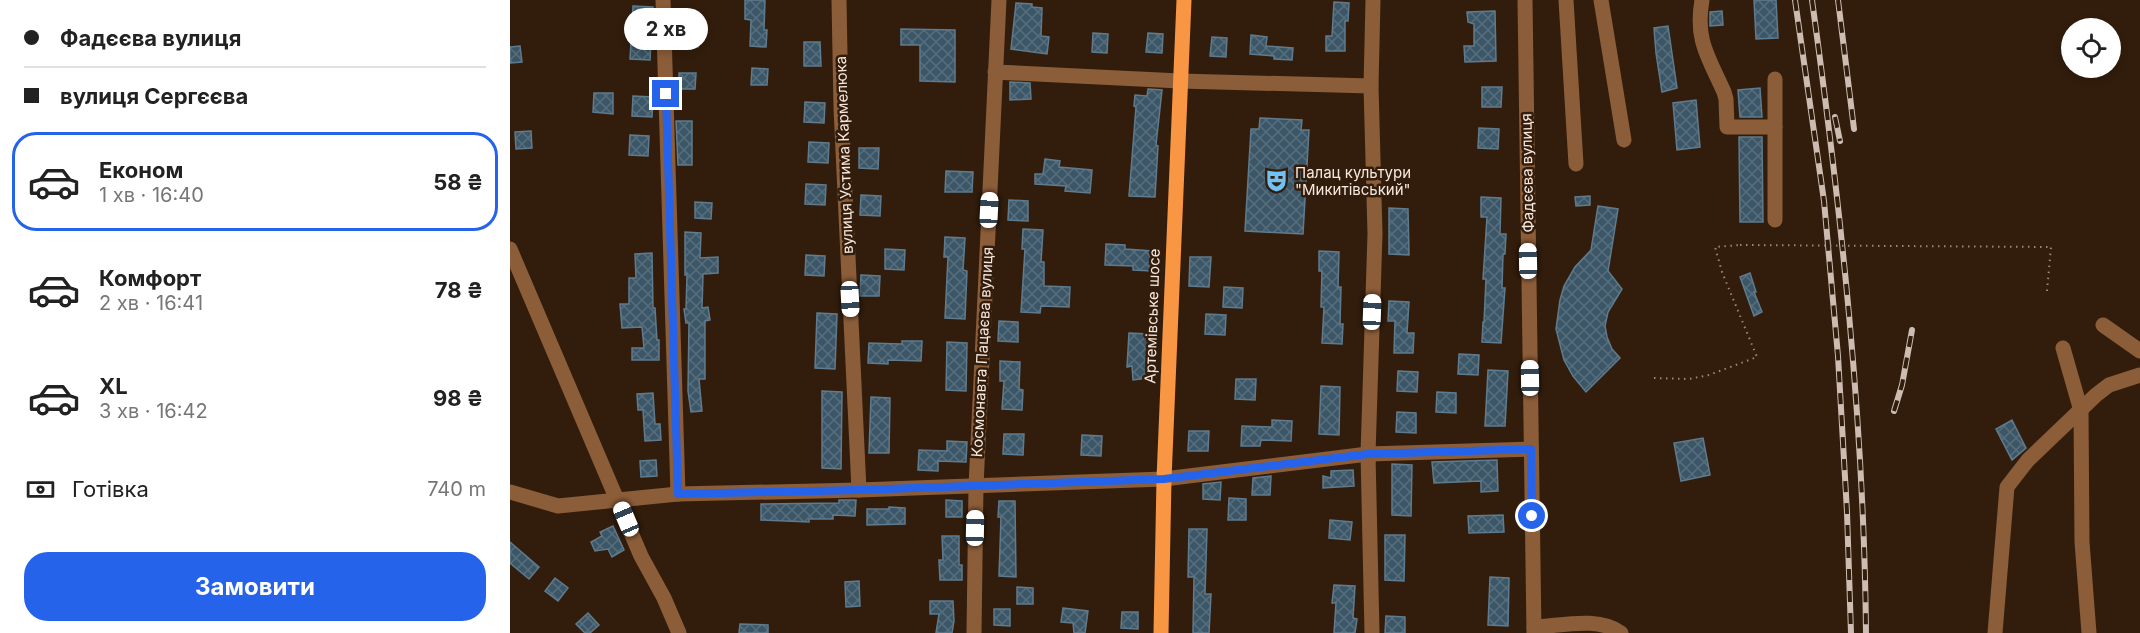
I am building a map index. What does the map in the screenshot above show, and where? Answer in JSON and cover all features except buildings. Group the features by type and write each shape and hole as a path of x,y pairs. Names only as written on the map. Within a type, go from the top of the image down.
{"main road":[{"name":"Артемівське шосе","path":"1161,633 1164,479 1184,0"}],"street":[{"path":"663,0 678,494"},
{"name":"вулиця Устима Кармелюка","path":"839,0 842,120 859,490"},
{"name":"Космонавта Пацаєва вулиця","path":"974,633 976,486 999,0"},
{"path":"1372,633 1368,454 1375,234 1371,86 1373,0"},
{"name":"Фадєєва вулиця","path":"1525,0 1534,630"},
{"path":"1566,0 1576,164"},
{"path":"1601,0 1624,140"},
{"path":"1702,0 1699,13 1700,38 1724,92 1727,127 1775,127"},
{"path":"996,72 1180,81 1371,86"},
{"path":"1775,79 1775,220"},
{"path":"510,249 641,556 664,598 679,633"},
{"path":"2103,325 2140,351"},
{"path":"2063,348 2081,411 2082,542 2090,633"},
{"path":"1995,633 2005,494 2010,481 2028,460 2109,385 2140,375"},
{"path":"510,492 558,506 678,494 1164,479 1368,454 1531,449"},
{"path":"1534,630 1596,624 1615,628 1621,633"}],"path":[{"path":"1654,378 1689,378 1709,375 1757,357 1722,272 1715,246 2051,247 2047,291"}],"railway":[{"path":"1795,0 1824,201 1838,356 1851,633"},
{"path":"1812,0 1841,237 1856,395 1866,633"},
{"path":"1838,0 1854,129"},
{"path":"1835,117 1840,141"},
{"path":"1894,411 1902,385 1912,330"}],"place":[{"name":"Палац культури \"Микитівський\"","path":"1277,181"}],"route":[{"path":"666,94 678,494 1164,479 1368,454 1531,449 1532,516"}]}
